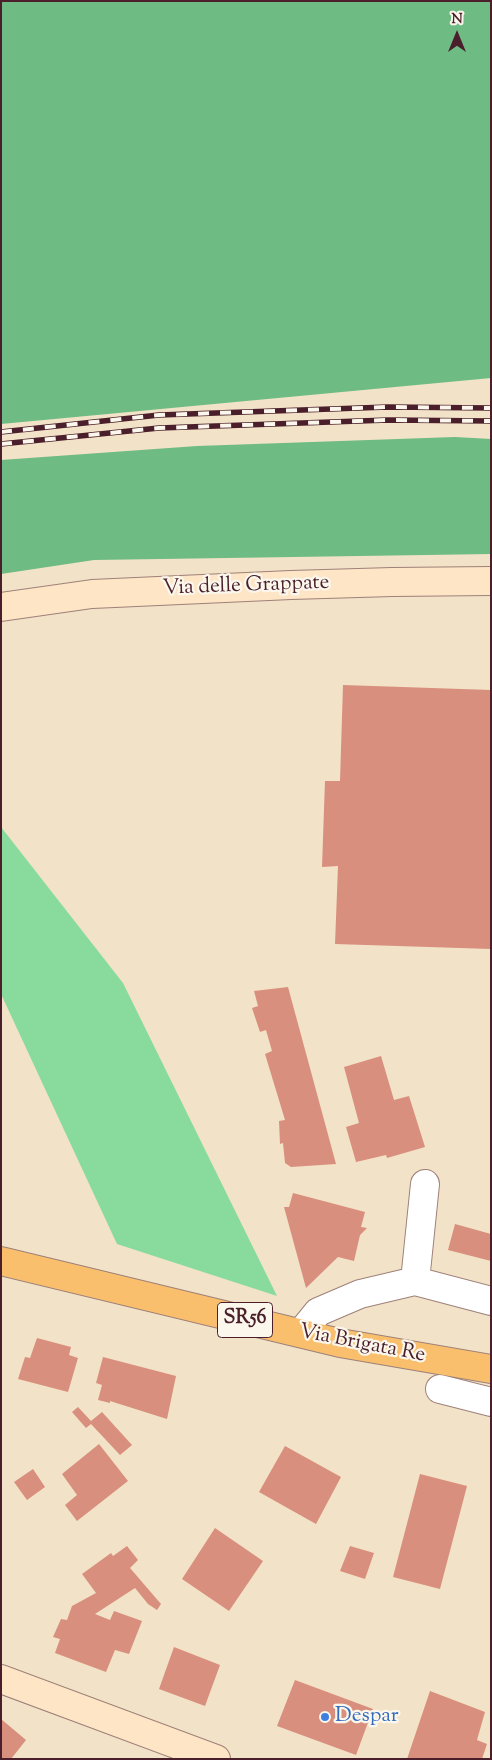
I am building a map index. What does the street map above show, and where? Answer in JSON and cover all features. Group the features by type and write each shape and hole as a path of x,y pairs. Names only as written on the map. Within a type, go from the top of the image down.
{"main road":[{"name":"Via Brigata Re","path":"1,1261 340,1342 491,1369"}],"street":[{"name":"Via delle Grappate","path":"1,607 92,594 291,584 491,581"},
{"path":"415,1281 425,1184"},
{"path":"301,1333 318,1312 360,1294 415,1281 491,1300"},
{"name":"Via Brigata Re","path":"440,1389 491,1402"},
{"path":"1,1679 216,1759"}],"green space":[{"path":"1,1 491,1 491,378 1,424"},
{"path":"455,437 491,439 491,554 94,560 1,574 1,460 197,446"},
{"path":"1,827 123,983 277,1296 117,1244 1,994"}],"building":[{"path":"343,685 491,690 491,949 335,944 338,866 322,867 325,781 340,781"},
{"path":"288,987 336,1164 291,1167 285,1163 283,1143 280,1144 279,1121 285,1120 265,1054 272,1051 266,1030 260,1032 252,1008 258,1006 254,991"},
{"path":"381,1056 394,1100 409,1096 425,1147 387,1158 386,1155 356,1162 346,1127 359,1123 344,1067"},
{"path":"293,1193 365,1212 361,1227 367,1228 360,1235 354,1261 338,1257 306,1288 284,1207 289,1207"},
{"path":"455,1224 491,1234 491,1261 448,1250"},
{"path":"37,1338 71,1347 69,1355 78,1358 68,1392 18,1379 25,1357 30,1358"},
{"path":"103,1357 176,1376 167,1419 110,1401 110,1403 98,1400 102,1385 96,1383"},
{"path":"78,1407 91,1421 102,1412 132,1445 120,1455 91,1424 86,1428 72,1412"},
{"path":"99,1444 128,1481 77,1521 65,1505 77,1495 62,1474"},
{"path":"285,1446 341,1477 316,1524 259,1492"},
{"path":"33,1469 45,1487 27,1500 14,1482"},
{"path":"420,1474 467,1486 440,1589 393,1577"},
{"path":"215,1528 263,1561 229,1611 182,1579"},
{"path":"127,1546 138,1560 130,1568 161,1604 157,1610 148,1604 135,1588 95,1614 110,1620 114,1611 142,1621 129,1654 115,1650 106,1672 55,1653 60,1639 53,1637 61,1619 67,1620 72,1606 96,1593 82,1574 111,1553 113,1556"},
{"path":"350,1546 374,1553 365,1579 340,1571"},
{"path":"174,1647 220,1665 205,1706 159,1689"},
{"name":"Despar","path":"295,1680 373,1709 356,1755 277,1726"},
{"path":"430,1691 485,1712 477,1740 487,1744 482,1759 407,1759"},
{"path":"1,1719 26,1740 11,1759 1,1759"}],"railway":[{"path":"1,432 159,415 388,407 491,408"},
{"path":"1,444 159,428 388,420 491,421"}],"place":[{"name":"Despar","path":"325,1717"}]}
